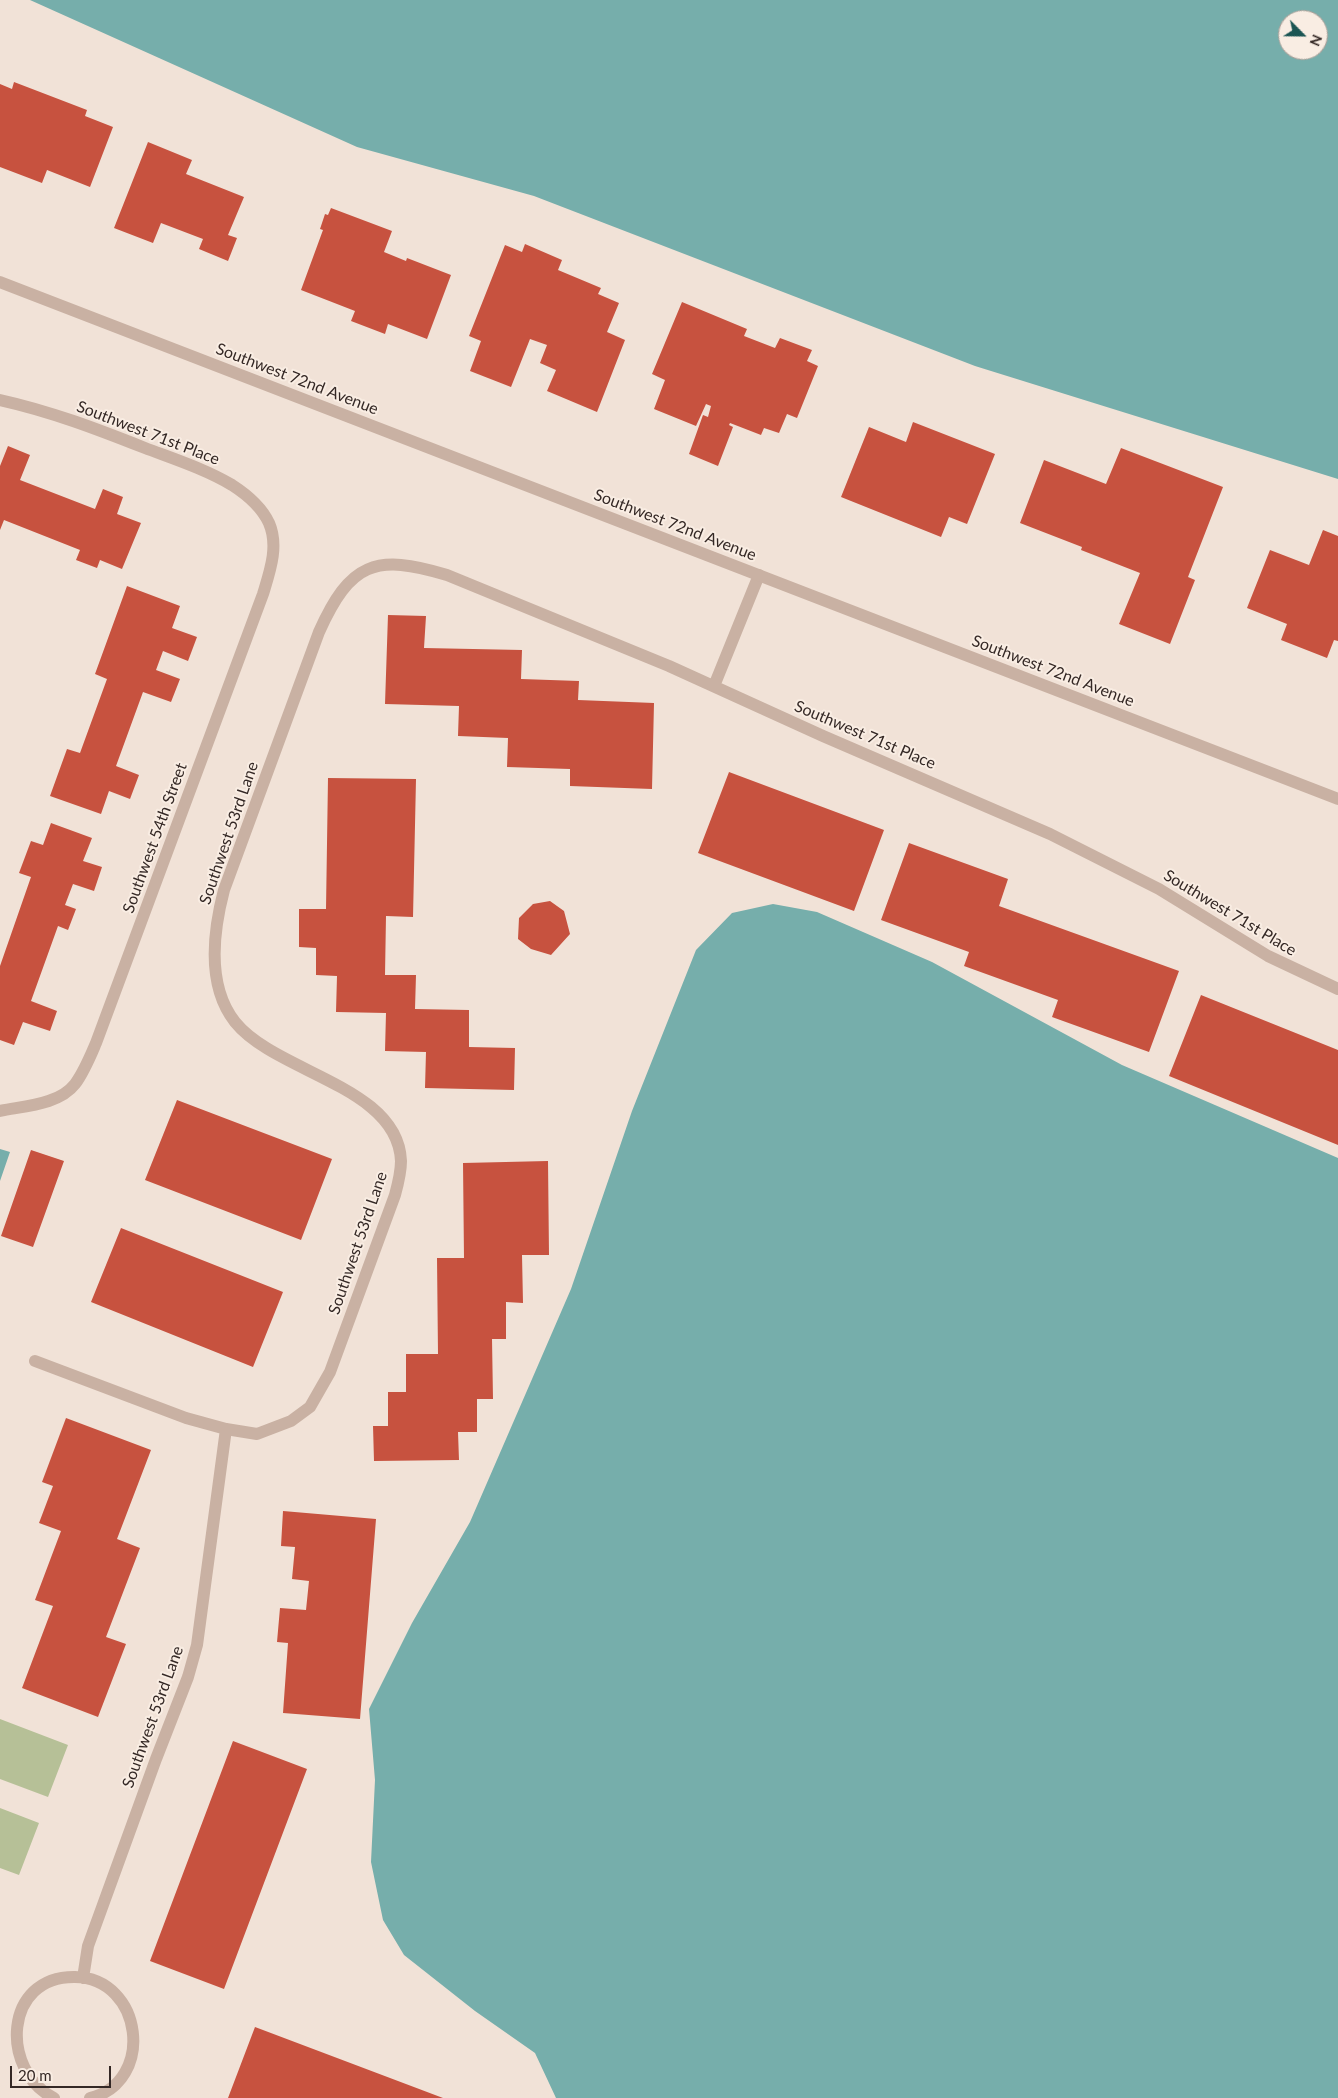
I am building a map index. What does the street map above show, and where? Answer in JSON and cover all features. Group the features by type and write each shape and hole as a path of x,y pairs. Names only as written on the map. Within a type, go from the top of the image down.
{"street":[{"name":"Southwest 72nd Avenue","path":"0,282 1338,799"},
{"name":"Southwest 71st Place","path":"0,400 28,406 84,424 217,477 246,495 269,522"},
{"name":"Southwest 54th Street","path":"0,1111 34,1105 59,1096 74,1086 89,1059 263,594 274,553 273,536 269,522"},
{"name":"Southwest 71st Place","path":"360,572 377,565 396,563 420,567 447,575 616,643 1089,852 1159,889 1268,956 1338,988"},
{"name":"Southwest 53rd Lane","path":"35,1361 186,1418 226,1429 257,1434 291,1421 310,1406 330,1372 395,1195 400,1178 401,1160 398,1143 389,1126 374,1110 356,1097 276,1055 250,1038 234,1020 223,998 215,968 216,919 224,890 319,632 330,608 344,587 360,572"},
{"path":"714,686 759,575"},
{"name":"Southwest 53rd Lane","path":"83,1978 88,1946 188,1677 197,1645 226,1429"},
{"path":"54,2098 42,2093 27,2082 17,2067 11,2050 11,2031 15,2013 26,1997 40,1986 58,1978 76,1976 95,1980 111,1990 124,2003 132,2020 135,2039 132,2057 123,2074 104,2095 90,2098"}],"green space":[{"path":"0,1719 68,1745 48,1797 0,1779"},
{"path":"0,1808 39,1823 19,1875 0,1868"}],"water":[{"path":"30,0 1338,0 1338,479 975,366 534,196 357,147"},
{"path":"773,904 817,912 932,962 1122,1065 1338,1158 1338,2098 556,2098 535,2053 475,2011 404,1955 383,1920 371,1862 375,1780 369,1709 412,1623 470,1522 571,1289 632,1111 696,950 732,913"},
{"path":"0,1149 10,1152 0,1181"}],"building":[{"path":"14,82 87,110 85,116 113,127 90,187 47,170 42,183 0,167 0,84 12,89"},
{"path":"148,142 192,160 186,174 244,197 228,235 237,238 228,261 199,249 203,239 161,223 153,243 114,228"},
{"path":"331,208 392,231 384,252 406,261 407,258 451,275 427,339 388,324 385,334 351,321 355,311 301,290 323,230 320,229 325,214 328,215"},
{"path":"525,244 562,260 558,270 601,288 598,294 619,303 607,332 625,340 597,412 547,391 556,370 540,363 547,345 530,339 511,387 470,371 481,341 469,336 505,245 522,252"},
{"path":"682,302 747,329 744,336 775,348 780,338 812,350 807,361 818,366 797,418 787,414 779,433 764,428 761,435 730,423 729,425 733,427 718,466 689,454 703,415 708,417 711,406 706,404 696,426 654,409 665,380 652,374"},
{"path":"913,422 995,454 967,524 949,517 941,537 841,497 869,427 906,442"},
{"path":"8,446 30,455 20,480 95,509 103,489 123,497 117,514 141,523 122,569 100,560 97,568 76,560 80,550 4,520 0,530 0,466"},
{"path":"1121,448 1223,487 1188,577 1195,580 1170,644 1119,624 1140,573 1081,550 1082,547 1020,523 1044,460 1106,484"},
{"path":"1323,530 1338,536 1338,641 1334,640 1327,658 1281,640 1287,624 1247,608 1270,550 1309,565"},
{"path":"127,586 180,606 172,628 197,637 188,661 163,651 156,670 180,679 171,702 143,692 116,766 139,775 130,799 109,791 101,814 50,796 67,749 80,753 107,679 95,674"},
{"path":"388,615 426,616 424,648 522,650 521,679 579,681 578,700 654,703 652,789 570,786 570,769 507,767 508,738 458,736 459,706 385,704"},
{"path":"729,772 884,830 854,911 698,853"},
{"path":"328,778 416,779 413,917 386,916 385,975 416,975 415,1009 469,1010 469,1047 515,1048 514,1090 425,1088 426,1052 385,1051 386,1013 336,1012 337,976 316,975 316,948 299,947 299,909 326,909"},
{"path":"51,823 92,838 83,861 102,867 94,891 73,884 65,905 76,909 68,930 58,926 31,1001 57,1011 50,1031 23,1022 14,1045 0,1040 0,966 31,877 19,873 31,841 43,845"},
{"path":"909,843 1008,879 999,906 1179,971 1149,1052 1052,1017 1058,1000 964,966 969,952 881,920"},
{"path":"550,901 564,911 570,934 551,955 531,949 518,939 519,918 533,904"},
{"path":"1201,995 1338,1050 1338,1145 1169,1076"},
{"path":"177,1100 332,1159 301,1240 145,1180"},
{"path":"31,1150 64,1161 33,1247 1,1236"},
{"path":"548,1161 549,1255 522,1255 523,1303 506,1302 506,1339 492,1339 493,1399 477,1399 477,1432 458,1432 459,1460 374,1461 373,1426 388,1426 388,1392 406,1392 406,1354 438,1354 437,1258 464,1258 463,1163"},
{"path":"121,1228 283,1292 253,1367 91,1302"},
{"path":"66,1418 151,1450 117,1539 140,1548 106,1637 126,1644 98,1717 22,1688 53,1606 35,1600 61,1531 39,1523 53,1486 42,1482"},
{"path":"283,1511 376,1519 360,1719 283,1713 288,1643 277,1642 280,1608 306,1610 309,1581 292,1579 295,1547 281,1546"},
{"path":"233,1741 307,1769 224,1989 150,1961"},
{"path":"255,2027 443,2098 228,2098"}]}
